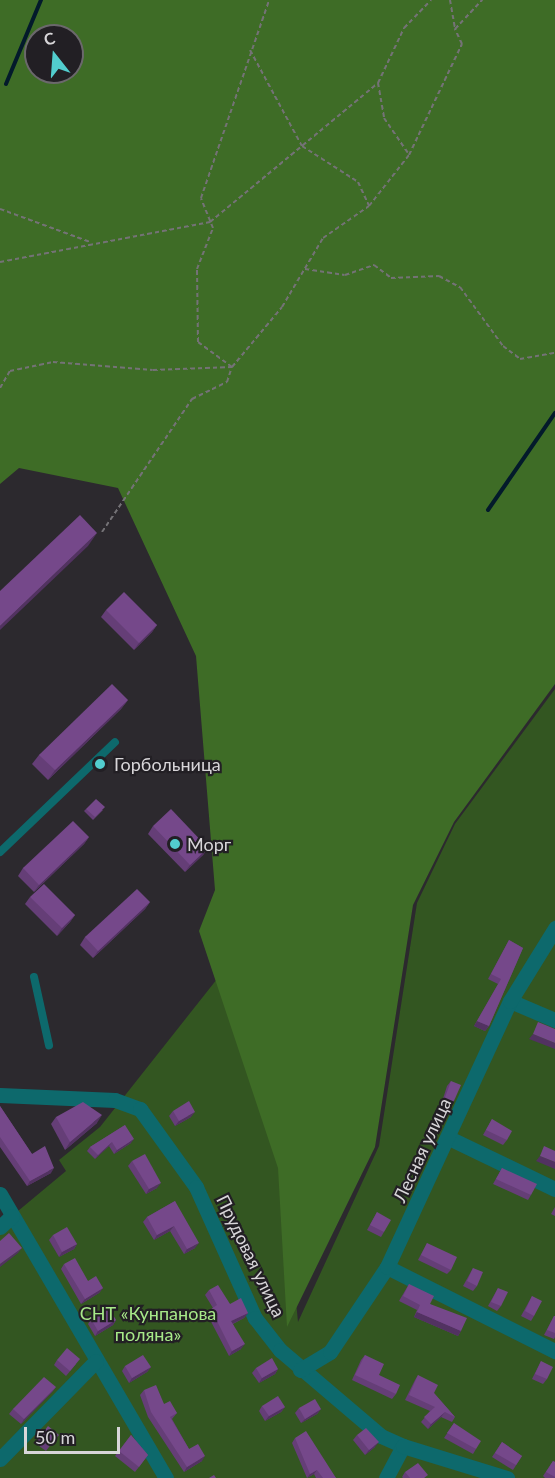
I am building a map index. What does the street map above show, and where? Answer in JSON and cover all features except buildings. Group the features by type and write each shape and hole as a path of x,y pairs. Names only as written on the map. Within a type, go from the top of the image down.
{"street":[{"name":"Лесная улица","path":"300,1370 330,1352 387,1267 450,1139 510,1001 555,928"},
{"path":"510,1001 555,1020"},
{"name":"Прудовая улица","path":"0,1095 52,1095 116,1100 140,1109 196,1187 255,1318 300,1370 381,1436 403,1446 507,1478"},
{"path":"450,1139 555,1189"},
{"path":"0,1194 163,1476"},
{"path":"0,1227 12,1216"},
{"path":"387,1267 555,1351"},
{"path":"0,1459 96,1361"},
{"path":"386,1478 403,1446"}],"lane":[{"path":"0,852 115,742"},
{"path":"33,977 49,1045"}],"path":[{"path":"231,367 198,342 196,269 210,222 201,198 269,0"},
{"path":"0,262 210,222 378,83 404,28 431,0"},
{"path":"102,532 192,399 227,382 231,367 282,307 323,238 369,206 409,155 462,44 456,29 450,0"},
{"path":"456,29 482,0"},
{"path":"250,50 302,146 358,182 369,206"},
{"path":"378,83 384,118 409,155"},
{"path":"0,209 92,243"},
{"path":"305,269 345,275 374,265 391,278 439,276 460,287 503,346 520,358 555,353"},
{"path":"0,388 10,371 53,362 153,370 231,367"}],"green space":[{"path":"0,0 555,0 555,684 454,822 413,905 375,1147 287,1327 278,1168 199,931 215,890 196,656 118,488 19,468 0,484"},
{"name":"СНТ «Кунпанова поляна»","path":"555,689 555,1478 0,1478 0,1235 12,1216 66,1171 59,1160 100,1127 221,974 283,1165 298,1322 379,1146 417,903 455,824"}],"waterway":[{"path":"6,84 41,0"},
{"path":"488,510 555,413"}],"place":[{"name":"Горбольница","path":"100,764"},
{"name":"Морг","path":"175,844"}]}
